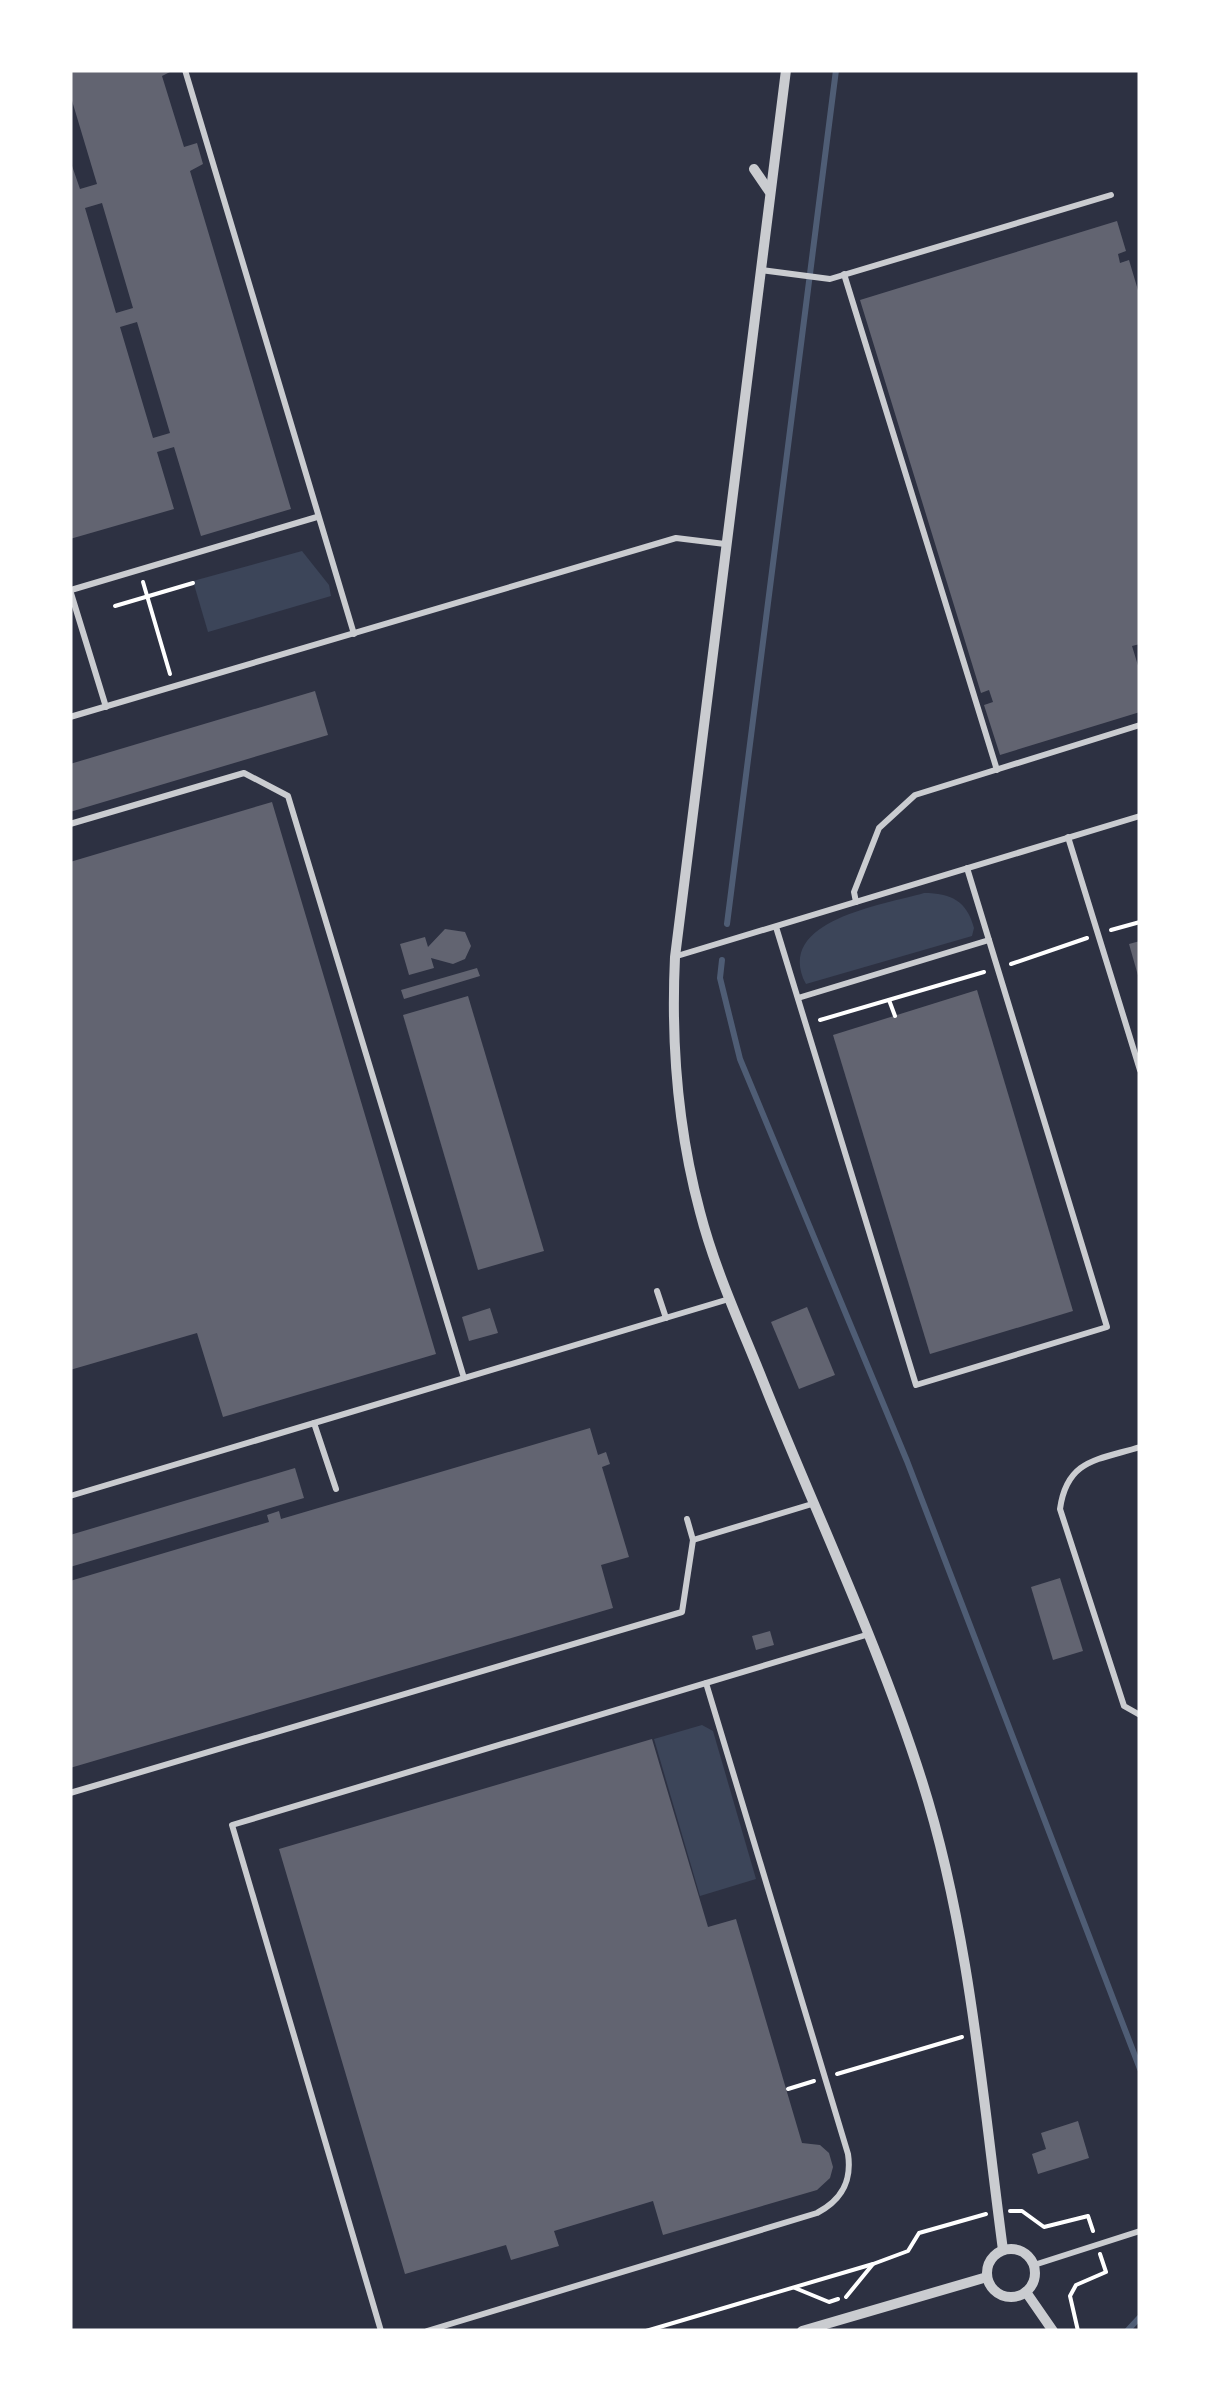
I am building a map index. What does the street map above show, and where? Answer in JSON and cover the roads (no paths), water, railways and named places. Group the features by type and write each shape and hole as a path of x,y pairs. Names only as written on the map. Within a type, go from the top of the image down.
{"street":[{"path":"786,70 676,957 676,1044 690,1172 730,1299 866,1634 922,1780 943,1854 965,1965 1003,2250"},
{"path":"754,169 770,192"},
{"path":"1003,2250 1025,2253 1034,2265 1034,2280 1026,2292 1002,2296 987,2277 990,2260 1003,2250"},
{"path":"802,2331 987,2277"},
{"path":"1026,2292 1053,2331"}],"lane":[{"path":"185,70 354,634"},
{"path":"760,270 819,278 844,274 1110,195"},
{"path":"844,274 996,770"},
{"path":"106,707 70,589 317,517"},
{"path":"70,717 676,538 725,544"},
{"path":"856,902 854,892 870,850 894,810 915,795 1140,725"},
{"path":"70,824 244,773 288,796 464,1378"},
{"path":"676,957 1140,816"},
{"path":"1068,838 1140,1070"},
{"path":"776,926 916,1385 1107,1328 967,868"},
{"path":"798,998 989,940"},
{"path":"656,1292 666,1318"},
{"path":"70,1496 730,1299"},
{"path":"314,1423 336,1489"},
{"path":"1140,1446 1086,1463 1064,1484 1060,1509 1124,1706 1140,1715"},
{"path":"693,1540 812,1504"},
{"path":"70,1793 682,1612 693,1540 687,1518"},
{"path":"381,2331 232,1825 866,1634"},
{"path":"427,2331 830,2206 844,2191 850,2166 706,1683"},
{"path":"1034,2265 1140,2231"}],"waterway":[{"path":"727,924 836,70"},
{"path":"722,960 720,978 740,1059 907,1461 1140,2069"},
{"path":"1127,2331 1140,2317"}]}
